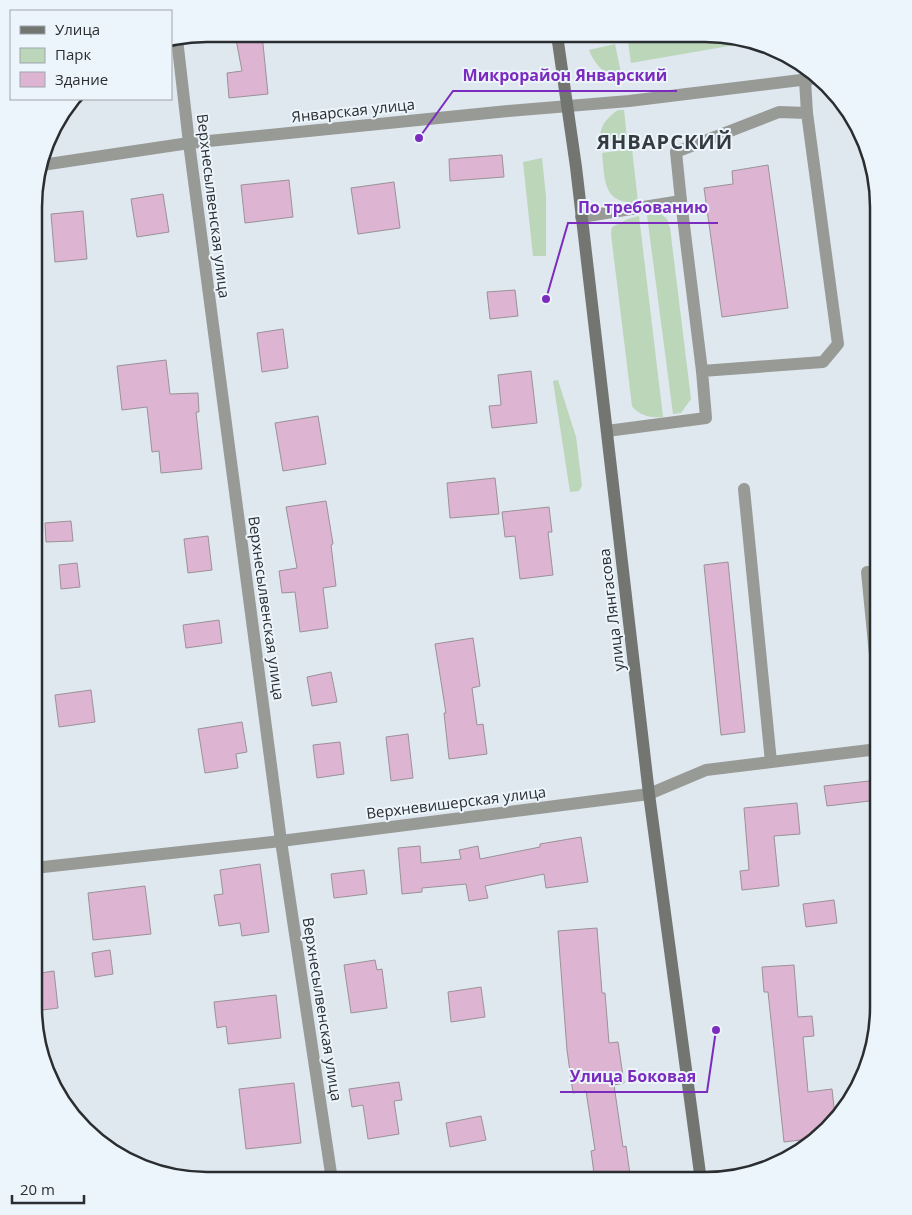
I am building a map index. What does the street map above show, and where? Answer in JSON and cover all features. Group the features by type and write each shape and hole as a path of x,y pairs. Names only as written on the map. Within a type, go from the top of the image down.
{"main road":[{"name":"улица Лянгасова","path":"557,42 582,217 649,794 700,1172"}],"street":[{"name":"Верхнесылвенская улица","path":"178,46 281,841 331,1172"},
{"name":"Январская улица","path":"49,164 189,143 566,105 629,101 808,79"},
{"path":"702,371 823,362 838,344 807,113 811,82"},
{"path":"606,431 706,418 676,152 779,112 807,113"},
{"path":"582,217 681,202"},
{"path":"744,489 771,762"},
{"path":"867,572 870,598"},
{"name":"Верхневишерская улица","path":"42,867 281,841 649,794 706,770 869,750"}],"green space":[{"path":"628,42 704,42 733,45 631,63"},
{"path":"615,44 622,78 611,75 601,69 589,50"},
{"path":"618,110 624,110 627,139 600,142 604,124"},
{"path":"632,149 638,202 626,202 612,195 608,188 605,181 602,153"},
{"path":"542,158 546,197 546,256 533,256 523,162"},
{"path":"661,214 667,219 670,228 691,399 681,413 673,414 647,215"},
{"path":"639,216 663,417 646,416 632,406 611,234 612,227"},
{"path":"558,380 576,437 582,486 579,491 570,492 553,381"}],"building":[{"path":"237,43 263,43 268,94 229,98 227,73 242,71"},
{"path":"502,155 504,177 450,181 449,159"},
{"path":"768,165 788,308 722,317 704,188 733,184 732,171"},
{"path":"289,180 293,217 245,223 241,185"},
{"path":"394,182 400,228 358,234 351,188"},
{"path":"163,194 169,232 137,237 131,199"},
{"path":"83,211 87,259 55,262 51,214"},
{"path":"515,290 518,316 490,319 487,292"},
{"path":"283,329 288,368 262,372 257,333"},
{"path":"166,360 170,394 198,393 199,412 196,412 202,469 161,473 159,451 152,452 147,407 122,410 117,366"},
{"path":"531,371 537,423 492,428 489,406 501,405 498,375"},
{"path":"318,416 326,464 283,471 275,423"},
{"path":"495,478 499,514 450,518 447,483"},
{"path":"326,501 333,544 331,545 336,586 323,588 328,628 300,632 295,592 282,593 279,571 297,568 286,507"},
{"path":"549,507 552,532 548,532 553,575 520,579 515,536 505,537 502,512"},
{"path":"71,521 73,541 46,542 45,523"},
{"path":"208,536 212,570 188,573 184,539"},
{"path":"728,562 745,732 721,735 704,565"},
{"path":"77,563 80,587 61,589 59,565"},
{"path":"219,620 222,643 186,648 183,625"},
{"path":"473,638 480,686 472,688 477,725 483,724 487,754 449,759 444,713 446,713 435,644"},
{"path":"331,672 337,702 312,706 307,677"},
{"path":"91,690 95,722 59,727 55,695"},
{"path":"242,722 247,752 236,754 238,768 205,773 198,729"},
{"path":"408,734 413,778 391,781 386,737"},
{"path":"340,742 344,774 317,778 313,745"},
{"path":"869,781 869,801 827,806 824,786"},
{"path":"797,803 800,834 774,836 779,886 742,890 740,871 749,870 744,808"},
{"path":"581,837 588,882 546,888 544,874 485,886 488,898 469,901 466,884 422,888 422,892 402,894 398,848 420,846 421,863 461,859 459,850 478,846 480,859 540,847 540,844"},
{"path":"260,864 269,932 242,936 240,923 219,926 214,895 223,894 220,870"},
{"path":"364,870 367,894 334,898 331,874"},
{"path":"145,886 151,934 93,940 88,893"},
{"path":"834,900 837,923 806,927 803,904"},
{"path":"597,928 602,993 605,993 609,1043 618,1042 624,1083 614,1085 623,1147 626,1146 630,1172 594,1172 591,1151 595,1150 586,1091 573,1093 567,1050 558,931"},
{"path":"110,950 113,974 95,977 92,953"},
{"path":"375,960 377,970 382,969 387,1008 351,1013 344,965"},
{"path":"794,965 798,1017 812,1016 814,1036 803,1037 808,1092 832,1089 834,1109 802,1140 784,1142 768,992 764,992 762,967"},
{"path":"54,971 58,1008 42,1010 42,973"},
{"path":"481,987 485,1017 451,1022 448,992"},
{"path":"276,995 281,1038 228,1044 226,1026 217,1028 214,1002"},
{"path":"399,1082 402,1100 394,1101 399,1134 368,1139 363,1105 352,1107 349,1089"},
{"path":"294,1083 301,1143 246,1149 239,1089"},
{"path":"481,1116 486,1140 450,1147 446,1123"}],"place":[{"name":"Микрорайон Январский","path":"419,138"},
{"name":"По требованию","path":"546,299"},
{"name":"Улица Боковая","path":"716,1030"}],"district":[{"name":"ЯНВАРСКИЙ","path":"665,141"}]}
